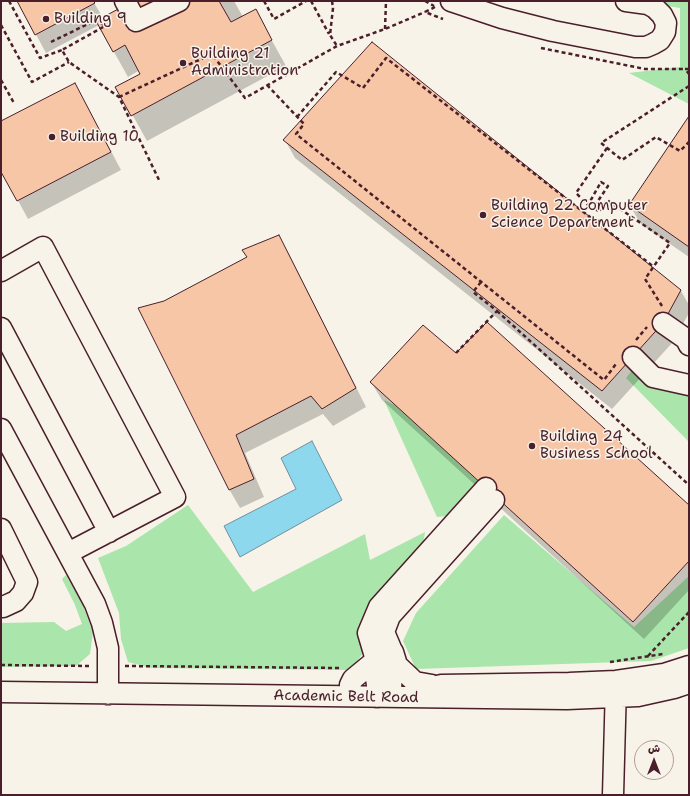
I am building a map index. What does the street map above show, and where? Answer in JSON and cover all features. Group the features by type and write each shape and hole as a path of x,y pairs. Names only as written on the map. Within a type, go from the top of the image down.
{"street":[{"path":"125,1 136,21 179,1"},
{"path":"444,4 552,31 635,47 646,47 660,40 665,32 666,23 662,15 648,4 626,1"},
{"path":"1,271 43,247 175,497 68,553"},
{"path":"658,318 686,339 689,345"},
{"path":"1,328 109,532"},
{"path":"628,354 654,377 689,385"},
{"path":"1,429 95,604 102,623 108,648 108,687"},
{"path":"432,685 415,682 384,655 368,633 379,607 491,493"},
{"path":"1,529 27,582 23,593 16,601 1,607"},
{"path":"350,685 353,679 384,655"},
{"path":"384,655 384,691"},
{"name":"Academic Belt Road","path":"1,678 108,687 384,691 525,699 595,698 616,689 689,666"},
{"name":"Academic Belt Road","path":"1,692 108,687 350,685 384,691 432,685 561,683 616,689 638,696 689,683"},
{"path":"613,795 616,689"}],"path":[{"path":"8,1 40,58 62,50 105,26 96,20 51,42"},
{"path":"264,1 274,19 306,1"},
{"path":"311,1 337,46"},
{"path":"330,35 333,8 332,1"},
{"path":"385,29 386,1"},
{"path":"425,1 444,4"},
{"path":"119,97 212,54 245,98 337,46 385,29 425,12"},
{"path":"1,25 32,82 69,62"},
{"path":"62,50 69,62 119,97 160,182"},
{"path":"297,117 336,72 363,88 386,58 654,267"},
{"path":"689,70 685,69 689,74"},
{"path":"1,80 14,103"},
{"path":"267,85 304,124 296,134 604,380 658,318 645,279 670,243 607,200 599,212 594,207 608,186 601,182 588,205 576,193 607,148"},
{"path":"689,86 601,143 622,160 656,137 680,151 689,142"},
{"path":"481,282 473,292 498,312 689,485"},
{"path":"456,353 498,312"},
{"path":"648,656 689,612"}],"green space":[{"path":"637,1 689,1 689,104 629,73 680,67 680,8"},
{"path":"637,364 689,391 689,442 626,378"},
{"path":"384,400 395,405 486,488 458,515 437,517"},
{"path":"188,505 253,592 365,534 370,560 425,532 422,552 364,652 350,670 151,668 128,662 121,639 119,613 98,558 126,546"},
{"path":"504,515 634,627 689,576 689,648 651,661 416,669 403,641 416,613"},
{"path":"66,575 82,603 93,632 90,654 76,666 1,667 1,623 54,622 66,631 82,624 75,605 62,579"}],"water":[{"path":"312,441 342,500 240,557 224,526 296,489 281,458"}],"building":[{"name":"Building 9","path":"17,1 93,1 95,3 35,35"},
{"name":"Building 21 Administration","path":"133,1 219,1 231,22 256,9 272,40 131,116 115,87 140,74 125,45 113,52 96,21"},
{"name":"Building 22 Computer Science Department","path":"372,42 681,290 663,323 602,391 283,140"},
{"name":"Building 10","path":"75,83 111,152 17,201 1,172 1,121"},
{"path":"689,116 689,247 629,205"},
{"path":"279,235 356,388 322,409 311,396 236,435 254,479 229,490 138,308 164,301 247,257 242,250"},
{"name":"Building 24 Business School","path":"487,322 689,505 689,561 633,622 370,382 423,325 456,353"}],"place":[{"name":"Building 9","path":"46,19"},
{"name":"Building 21 Administration","path":"183,63"},
{"name":"Building 10","path":"52,137"},
{"name":"Building 22 Computer Science Department","path":"483,215"},
{"name":"Building 24 Business School","path":"532,446"}]}
